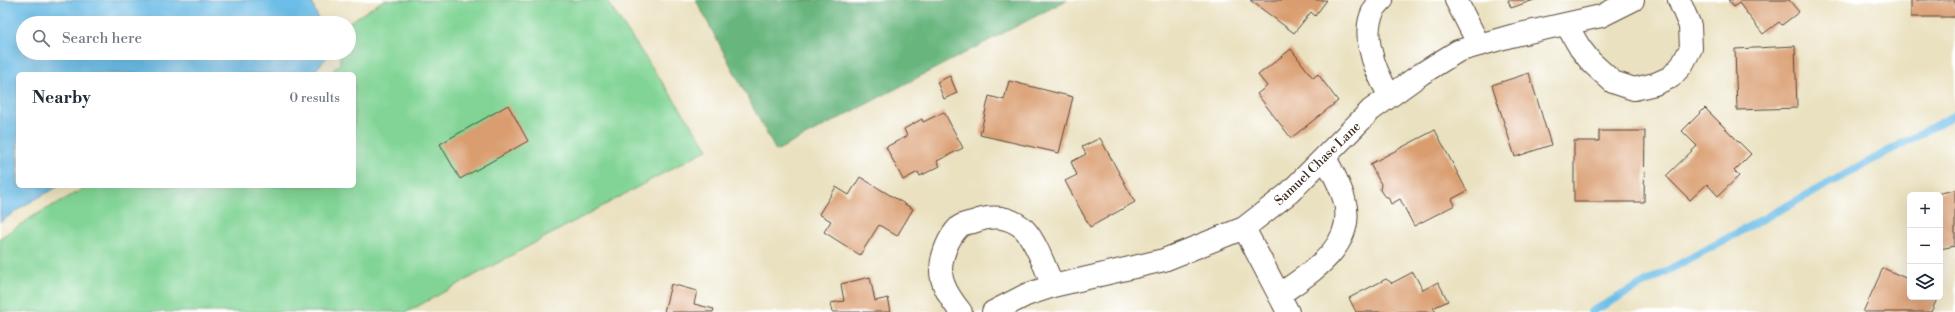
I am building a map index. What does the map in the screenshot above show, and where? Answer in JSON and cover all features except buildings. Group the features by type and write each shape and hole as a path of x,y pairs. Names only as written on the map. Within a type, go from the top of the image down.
{"street":[{"path":"1382,0 1374,8 1368,22 1374,63 1390,96"},
{"path":"1456,0 1479,45"},
{"name":"Samuel Chase Lane","path":"993,312 1026,295 1053,286 1164,260 1244,228 1289,193 1371,110 1458,51 1511,36 1601,16 1633,0"},
{"path":"1566,24 1580,48 1591,62 1614,82 1634,89 1655,84 1671,77 1682,65 1691,48 1690,26 1679,0"},
{"path":"1244,228 1283,303 1335,250 1344,232 1347,217 1344,198 1325,157"},
{"path":"961,312 946,289 941,272 943,256 949,240 960,226 982,218 997,216 1014,222 1025,230 1036,249 1053,286"}],"green space":[{"path":"384,0 606,0 708,149 407,312 0,312 0,238 32,217 84,188 356,188 356,72 332,72 340,63 340,60 356,60 356,18"},
{"path":"696,0 1067,0 776,151"}],"water":[{"path":"0,0 311,0 317,16 16,16 16,60 324,60 314,72 16,72 16,188 55,188 25,205 0,222"}],"waterway":[{"path":"1591,312 1955,115"}]}
